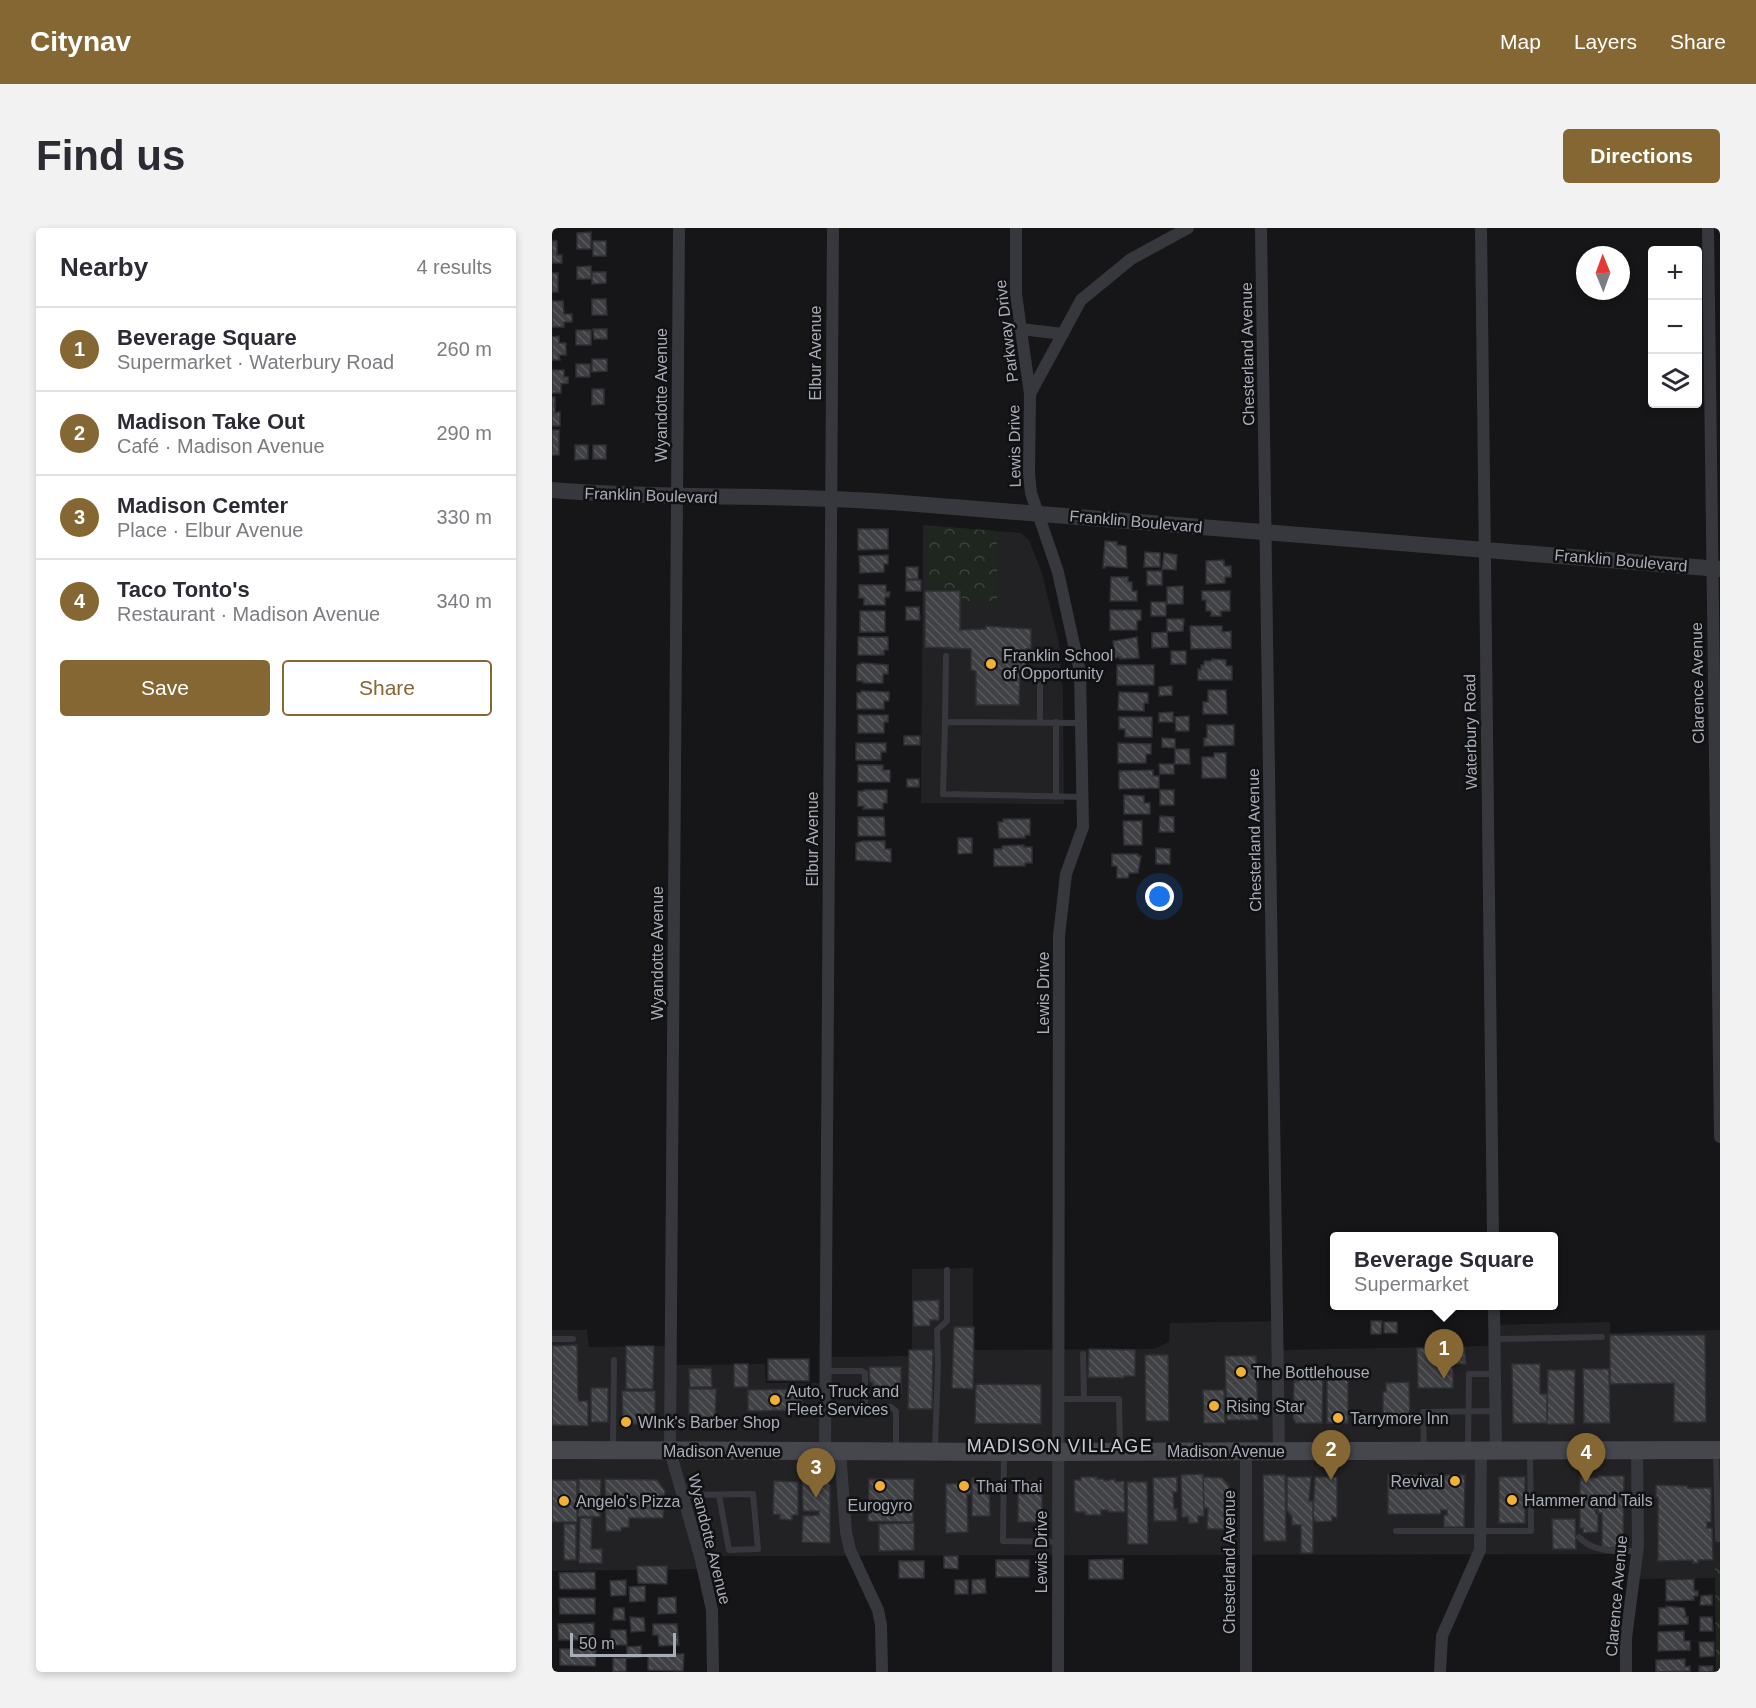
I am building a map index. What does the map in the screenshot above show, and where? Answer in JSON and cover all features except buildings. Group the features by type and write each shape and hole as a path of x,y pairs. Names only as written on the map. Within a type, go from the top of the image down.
{"main road":[{"name":"Madison Avenue","path":"552,1450 896,1452 1718,1450"}],"street":[{"name":"Wyandotte Avenue","path":"679,228 669,1451 700,1556 712,1610 712,1672"},
{"name":"Elbur Avenue","path":"833,228 826,1407 850,1550 878,1610 881,1625 882,1672"},
{"name":"Parkway Drive","path":"1016,228 1016,294 1030,394"},
{"name":"Lewis Drive","path":"1058,1672 1059,936 1066,874 1083,827 1080,672 1058,572 1031,493 1030,394 1081,300 1131,259 1188,228"},
{"name":"Chesterland Avenue","path":"1261,228 1279,1451"},
{"name":"Waterbury Road","path":"1481,228 1493,1232"},
{"name":"Clarence Avenue","path":"1708,228 1716,568 1720,1137"},
{"path":"1021,329 1063,334"},
{"name":"Franklin Boulevard","path":"552,490 615,495 831,499 1037,513 1716,568"},
{"path":"1440,1672 1442,1636 1480,1550 1482,1450 1496,1411 1494,1310"},
{"name":"Clarence Avenue","path":"1626,1672 1626,1638 1638,1551 1637,1450"},
{"name":"Chesterland Avenue","path":"1246,1451 1246,1672"}],"lane":[{"path":"946,656 944,794 1082,797"},
{"path":"1040,681 1040,722"},
{"path":"945,722 1081,723"},
{"path":"1056,722 1056,797"},
{"path":"935,1452 937,1330 947,1321 947,1270"},
{"path":"1495,1340 1602,1337"},
{"path":"552,1339 573,1339"},
{"path":"1083,1354 1084,1399"},
{"path":"613,1450 614,1360"},
{"path":"826,1371 862,1371 865,1373 865,1407"},
{"path":"1482,1450 1468,1412 1468,1374 1495,1374"},
{"path":"1058,1399 1119,1400 1120,1452"},
{"path":"826,1407 891,1407 896,1411 896,1452"},
{"path":"1424,1451 1423,1412 1496,1411"},
{"path":"1396,1531 1531,1531 1530,1450"},
{"path":"1718,1450 1718,1539 1720,1539"},
{"path":"1004,1452 1003,1541 1058,1542"},
{"path":"683,1495 753,1494 758,1549 729,1550 719,1495"},
{"path":"1579,1537 1585,1543 1601,1550 1638,1551"}],"shaded area":[{"name":"Franklin School of Opportunity","path":"923,525 1021,533 1029,540 1042,573 1059,643 1063,692 1064,804 921,803"},
{"path":"973,1268 973,1350 1154,1349 1169,1342 1170,1323 1280,1321 1281,1350 1491,1346 1491,1325 1610,1322 1610,1333 1720,1330 1720,1562 1715,1562 1716,1578 1638,1579 1641,1554 708,1556 711,1569 552,1571 552,1330 587,1330 589,1347 674,1346 674,1365 765,1364 766,1383 829,1383 829,1357 912,1356 912,1269"}],"green space":[{"path":"928,526 997,531 997,601 962,601 962,590 927,589"},
{"path":"1715,1562 1720,1562 1720,1672 1716,1672"}],"place":[{"name":"Franklin School of Opportunity","path":"991,664"},
{"name":"The Bottlehouse","path":"1241,1372"},
{"name":"Beverage Square","path":"1444,1379"},
{"name":"Auto, Truck and Fleet Services","path":"775,1400"},
{"name":"Rising Star","path":"1214,1406"},
{"name":"Tarrymore Inn","path":"1338,1418"},
{"name":"WInk's Barber Shop","path":"626,1422"},
{"name":"Madison Take Out","path":"1331,1480"},
{"name":"Revival","path":"1455,1481"},
{"name":"Taco Tonto's","path":"1586,1483"},
{"name":"Eurogyro","path":"880,1486"},
{"name":"Thai Thai","path":"964,1486"},
{"name":"Madison Cemter","path":"816,1498"},
{"name":"Hammer and Tails","path":"1512,1500"},
{"name":"Angelo's Pizza","path":"564,1501"}],"district":[{"name":"MADISON VILLAGE","path":"1060,1446"}]}
